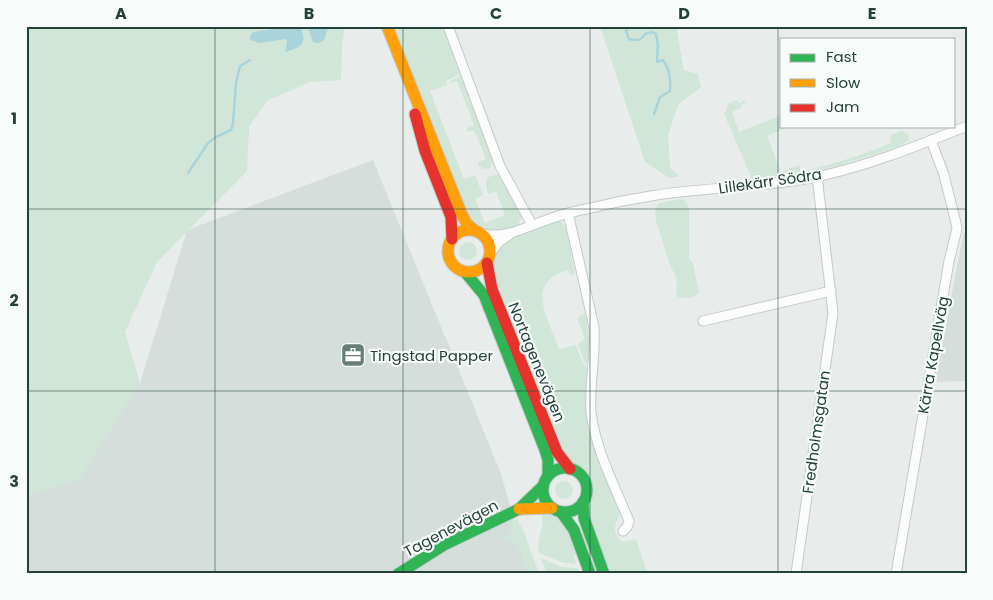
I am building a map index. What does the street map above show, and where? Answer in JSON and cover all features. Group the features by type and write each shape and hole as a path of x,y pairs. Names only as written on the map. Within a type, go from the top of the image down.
{"street":[{"name":"Nortagenevägen","path":"387,26 407,83 425,151 451,217 452,239 448,252 449,259 453,265 465,272 477,284 484,295 548,460 544,498 574,530 590,574"},
{"path":"448,26 500,166 532,225"},
{"name":"Nortagenevägen","path":"407,83 467,224 489,243 489,279 492,289 553,443 563,462 585,482 586,496 583,502 586,523 604,574"},
{"name":"Lillekärr Södra","path":"478,232 497,236 509,234 568,213 651,196 752,186 817,176 863,165 967,126"},
{"name":"Kärra Kapellväg","path":"896,574 949,261 957,229 951,201 931,140"},
{"name":"Fredholmsgatan","path":"796,574 833,313 817,176"},
{"path":"568,213 594,327 595,340 591,398 593,427 612,481 629,521 628,527 624,531"},
{"path":"452,239 462,231 478,232"},
{"name":"Lillekärr Södra","path":"489,259 499,242 509,234"},
{"path":"465,272 478,271 489,259"},
{"path":"703,321 830,291"},
{"path":"546,481 558,470 570,469"},
{"name":"Tagenevägen","path":"398,574 444,545 519,509 546,481"},
{"path":"556,510 574,510 583,502"},
{"name":"Tagenevägen","path":"519,509 556,510"}],"shaded area":[{"path":"373,160 500,471 517,529 533,574 26,574 26,498 140,383 187,230"},
{"path":"967,229 967,381 935,382 963,235"}],"green space":[{"path":"26,26 345,26 342,46 341,80 310,82 267,101 249,127 247,171 157,262 125,332 140,383 80,479 33,493 26,498"},
{"path":"394,26 442,26 460,74 446,81 447,85 430,91 464,179 475,175 483,195 475,199 485,223 505,215 496,191 488,194 486,184 488,177 499,174 522,214 520,222 515,227 500,231 476,226 470,222"},
{"path":"600,26 676,26 684,70 698,74 701,87 678,105 668,135 670,168 680,176 669,178 645,162"},
{"path":"461,76 494,161 490,168 483,169 478,165 479,162 486,159 474,130 467,132 466,129 474,125 457,81 449,83"},
{"path":"737,100 739,103 744,101 746,103 741,105 741,108 732,112 739,132 780,116 780,128 786,128 767,136 781,172 799,165 801,171 813,169 858,156 891,143 890,135 901,131 908,133 909,140 892,148 817,171 768,179 752,179 724,114 729,103"},
{"path":"683,199 687,203 689,211 689,259 693,263 699,293 686,298 678,297 676,294 677,279 670,265 656,221 655,211 658,203"},
{"path":"559,221 566,228 575,274 570,276 568,270 546,283 543,293 545,314 559,349 576,345 587,368 585,396 588,419 620,512 615,528 616,535 623,542 636,539 648,574 610,574 588,519 589,481 584,473 572,465 564,454 494,279 491,264 500,248 519,235"},
{"path":"464,242 472,242 477,247 475,258 464,260 459,255 459,247"},
{"path":"585,313 590,345 587,365 578,344 585,339 577,318"},
{"path":"560,481 568,481 573,486 571,497 560,499 555,494 555,486"},
{"path":"541,510 556,515 565,526 577,553 574,556 576,564 564,563 539,553 542,522"},
{"path":"517,519 525,534 539,574 529,574 517,543 503,537 512,533 508,523"},
{"path":"541,558 561,567 577,568 579,573 547,574"}],"water":[{"path":"307,26 329,26 324,40 319,43 313,42"},
{"path":"300,27 303,33 302,44 285,52 286,39 260,43 250,40 253,32"}],"waterway":[{"path":"628,26 626,31 629,39 638,40 645,34 652,32 656,34 658,45 657,62 663,60 669,71 670,91 660,97 654,114"},
{"path":"188,173 208,143 231,130 236,83 240,66 250,60"}],"traffic: fast":[{"path":"465,272 484,295 545,450 548,460 548,476"},
{"path":"565,468 577,472 583,478 587,490 583,502 577,508 565,512 553,508 547,502 543,490 547,478 553,472 565,468"},
{"path":"398,574 444,545 519,509 543,486"},
{"path":"583,502 584,518 604,574"},
{"path":"561,512 574,530 590,574"}],"traffic: slow":[{"path":"387,26 462,215 467,224 474,230"},
{"path":"473,230 481,233 487,239 490,251 487,263 481,269 465,272 457,269 451,263 448,247 451,239 457,233 473,230"},
{"path":"519,509 552,508"}],"traffic: jam":[{"path":"415,114 425,151 451,217 452,239"},
{"path":"487,263 492,289 557,452 570,469"}],"place":[{"name":"Tingstad Papper","path":"353,355"}]}
